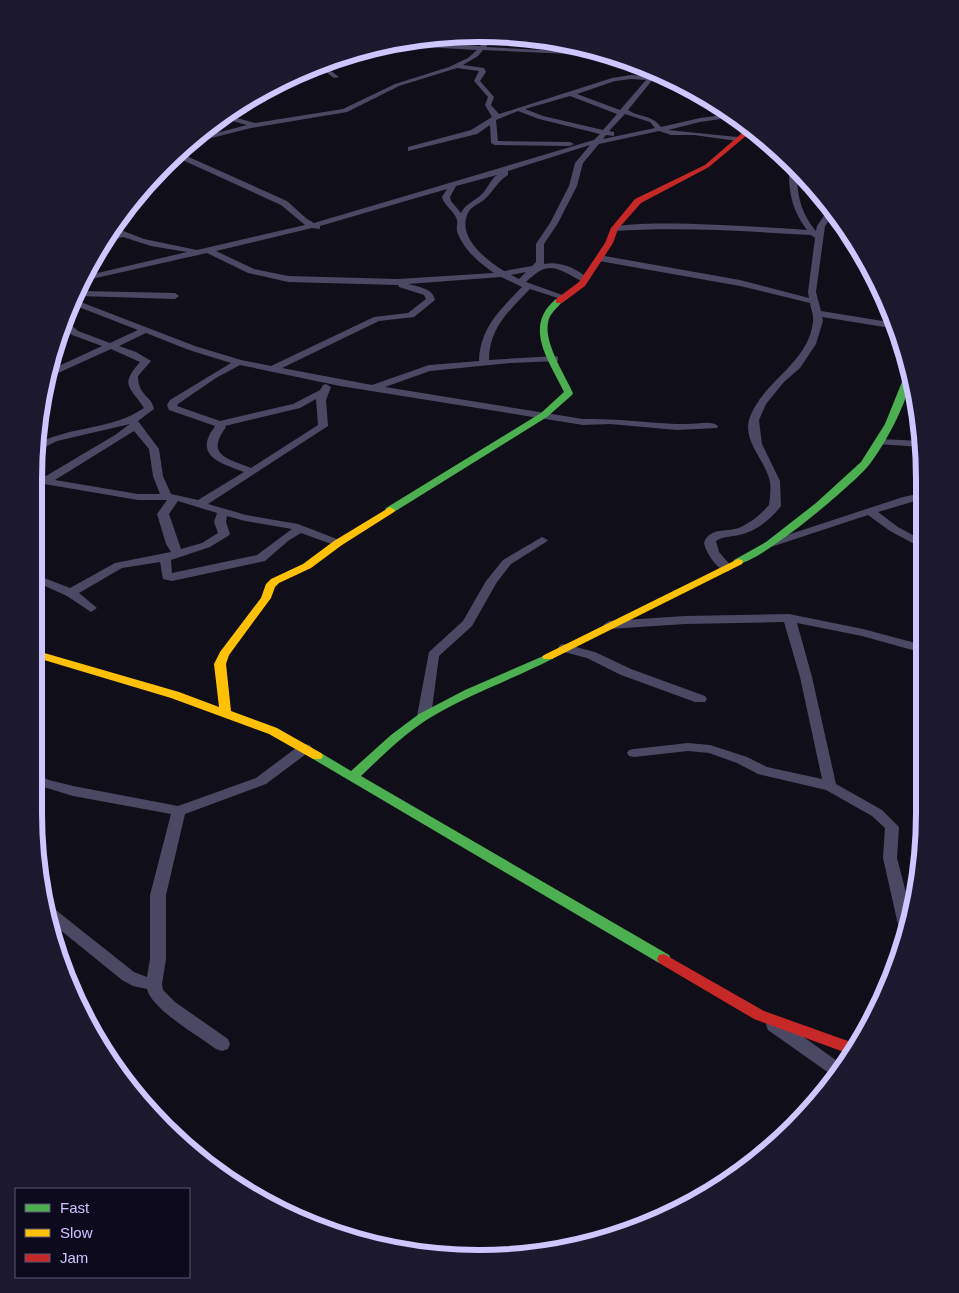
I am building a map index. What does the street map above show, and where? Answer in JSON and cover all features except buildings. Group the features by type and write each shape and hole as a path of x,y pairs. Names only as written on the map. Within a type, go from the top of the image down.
{"street":[{"path":"207,138 256,125 345,111 397,85 455,66 476,56 487,42"},
{"path":"427,46 574,53"},
{"path":"455,66 482,69 483,72 476,81 491,97 488,104 496,115 494,119 495,144 585,144"},
{"path":"327,70 336,77"},
{"path":"411,149 474,132 494,119 518,109 614,79 631,76 649,78"},
{"path":"484,362 483,350 489,329 536,269 541,256 540,244 554,223 573,186 579,163 623,112 649,78"},
{"path":"571,94 631,115 652,120 659,129 671,133 694,133 737,139"},
{"path":"518,109 541,118 626,137"},
{"path":"93,277 314,225 508,169 585,144 723,117"},
{"path":"233,119 256,125"},
{"path":"225,712 220,664 224,654 266,598 270,586 275,581 307,566 338,543 544,415 569,393 548,347 543,325 553,305 582,284 609,243 614,229 638,201 699,172 716,160 745,132"},
{"path":"184,158 284,203 304,221 325,230"},
{"path":"508,169 491,183 485,195 465,212 460,230 462,236 476,255 502,275 524,285 564,297"},
{"path":"793,174 793,195 801,219 816,236"},
{"path":"454,184 446,197 447,202 454,208 462,222"},
{"path":"727,568 710,548 709,542 712,538 717,535 745,530 756,524 775,506 775,481 757,444 754,420 761,403 781,380 791,372 808,350 818,326 817,314 812,301 816,236 820,226 828,216"},
{"path":"614,229 669,227 732,228 816,236"},
{"path":"119,233 203,251 251,271 274,277 329,282 398,282 502,275 552,265 564,268 584,279"},
{"path":"116,237 122,235"},
{"path":"599,258 740,283 812,301"},
{"path":"272,369 377,319 411,315 431,300 430,295 427,293 398,282"},
{"path":"84,294 175,296"},
{"path":"80,304 197,350 239,362 334,382 583,422 618,421 642,425 688,428 713,426"},
{"path":"817,314 835,315 888,325"},
{"path":"42,479 67,470 123,434 149,409 149,406 134,393 132,384 133,376 146,362 111,346 75,333 70,328"},
{"path":"56,369 145,330"},
{"path":"374,388 429,368 453,367 484,362 555,359"},
{"path":"239,362 213,376 172,405 173,408 219,424 296,406 322,392 328,385 334,382"},
{"path":"354,776 403,732 424,716 454,700 524,670 609,625 727,568 770,544 852,477 880,442 890,424 906,383"},
{"path":"200,504 323,426 322,392"},
{"path":"44,444 53,439 134,422"},
{"path":"134,422 154,449 158,476 170,497"},
{"path":"219,424 221,426 213,437 213,451 218,458 252,472"},
{"path":"880,442 915,444"},
{"path":"42,482 138,496 170,497 245,518 277,522 338,543"},
{"path":"170,497 163,514 172,544 178,554"},
{"path":"770,544 916,497"},
{"path":"71,593 119,565 165,558 219,539 224,534 220,522 223,511"},
{"path":"871,512 894,530 916,542"},
{"path":"165,558 167,577 240,561 258,559 266,556 278,543 300,529"},
{"path":"424,716 433,655 468,622 492,581 507,562 542,540"},
{"path":"42,580 71,593 91,608"},
{"path":"609,625 685,620 788,618 863,633 916,647"},
{"path":"788,618 806,677 830,786"},
{"path":"564,648 591,655 626,672 700,699"},
{"path":"42,655 175,695 273,730 759,1016 834,1068"},
{"path":"634,753 688,746 710,749 742,760 763,771 830,786 877,813 892,827 890,858 904,917"},
{"path":"42,782 73,791 179,811 261,781 305,748"},
{"path":"179,811 158,894 158,959 154,984 156,993 169,1006 222,1044"},
{"path":"55,917 128,976 139,982 154,984"},
{"path":"759,1016 848,1047"}],"traffic: fast":[{"path":"390,510 544,415 569,393 549,351 543,327 546,316 559,301"},
{"path":"738,562 770,544 820,505 865,464 890,424 906,383"},
{"path":"353,776 413,723 453,700 548,657"},
{"path":"317,756 664,959"}],"traffic: slow":[{"path":"225,712 220,664 224,654 266,598 270,586 275,581 307,566 338,543 390,510"},
{"path":"548,657 738,562"},
{"path":"42,655 175,695 273,731 317,756"}],"traffic: jam":[{"path":"559,301 582,284 609,243 615,228 638,201 707,166 746,133"},
{"path":"664,959 759,1015 848,1047"}]}
